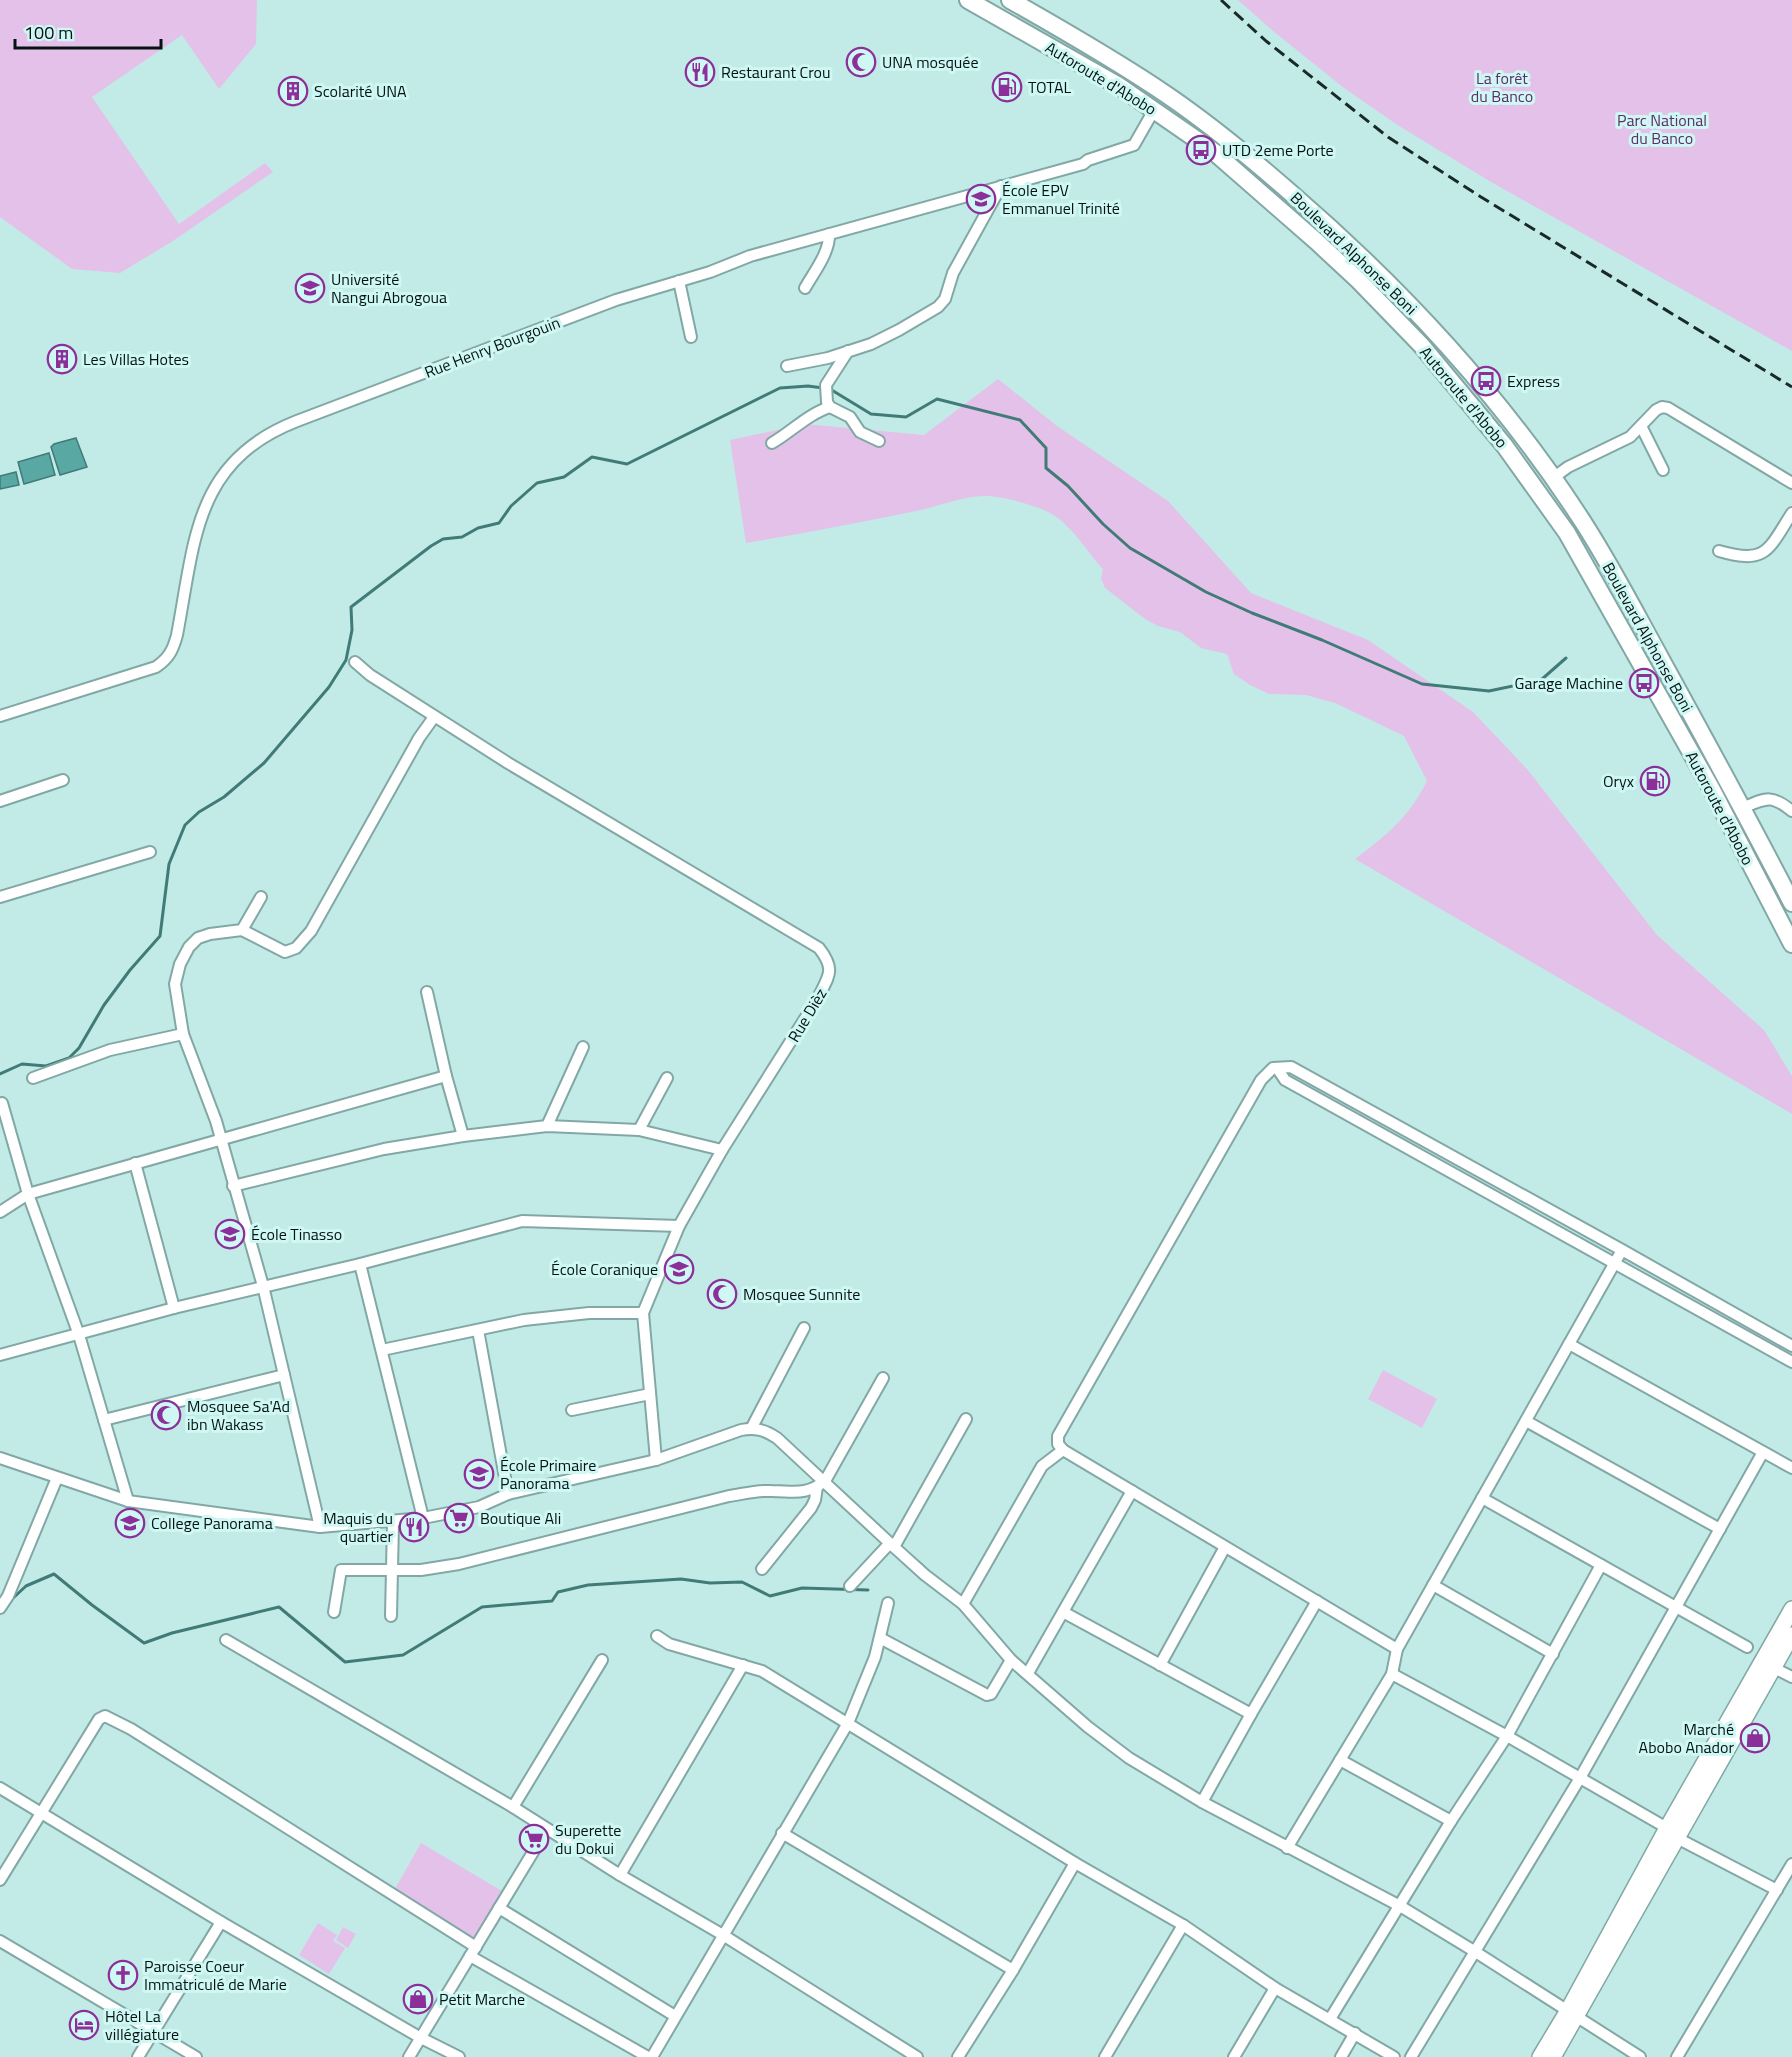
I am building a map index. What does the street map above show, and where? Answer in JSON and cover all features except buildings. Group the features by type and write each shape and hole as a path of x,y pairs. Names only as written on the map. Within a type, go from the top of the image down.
{"main road":[{"name":"Autoroute d'Abobo","path":"968,0 1119,86 1213,151 1359,281 1422,346 1504,445 1561,524 1594,578 1711,788 1792,944"},
{"name":"Boulevard Alphonse Boni","path":"1010,0 1167,95 1246,154 1358,254 1453,352 1514,424 1553,478 1612,570 1792,903"},
{"path":"1553,2057 1572,2015 1792,1609"},
{"path":"1672,1833 1792,1635"},
{"path":"1540,2057 1572,2015"}],"street":[{"name":"Rue Henry Bourgouin","path":"0,716 156,667 166,660 173,651 177,635 203,508 218,480 255,443 286,426 594,308 710,272 750,256 1083,164 1088,160 1134,145 1154,110"},
{"path":"787,366 828,358 870,344 939,307 945,299 952,273 1001,186"},
{"path":"805,288 830,241 829,234"},
{"path":"679,281 690,337"},
{"path":"828,405 826,386 848,351"},
{"path":"828,405 850,417 860,432 879,441"},
{"path":"772,443 828,405"},
{"path":"1553,478 1568,467 1630,437 1656,410 1662,407 1668,408 1792,483"},
{"path":"1641,426 1663,470"},
{"path":"1719,551 1755,557 1767,551 1792,513"},
{"path":"320,1527 263,1286 221,1139 183,1034 175,984 180,964 189,947 198,938 210,934 242,930 285,952 296,948 311,931 419,738 434,717 370,675 355,662"},
{"name":"Rue Dièz","path":"434,717 508,764 819,948 829,962 829,976 818,998 722,1150 679,1226 643,1313 656,1460"},
{"path":"0,801 63,780"},
{"path":"1742,808 1773,798 1792,811"},
{"path":"0,897 150,852"},
{"path":"242,930 261,897"},
{"path":"427,992 446,1076 463,1136"},
{"path":"33,1078 110,1050 183,1034"},
{"path":"547,1125 583,1047"},
{"path":"1397,1649 1063,1450 1058,1444 1058,1436 1268,1071 1291,1067 1792,1346"},
{"path":"1277,1068 1285,1080 1792,1362"},
{"path":"0,1212 28,1194 446,1076"},
{"path":"639,1130 667,1078"},
{"path":"2,1103 28,1194 79,1335 128,1501"},
{"path":"233,1186 384,1149 547,1125 639,1130 722,1150"},
{"path":"135,1163 174,1308"},
{"path":"0,1355 174,1308 360,1264 522,1221 679,1226"},
{"path":"1287,1848 1392,1674 1397,1649 1622,1250"},
{"path":"360,1264 423,1518"},
{"path":"382,1350 524,1320 589,1313 643,1313"},
{"path":"752,1427 804,1328"},
{"path":"478,1330 508,1494"},
{"path":"1569,1344 1792,1468"},
{"path":"104,1420 284,1375"},
{"path":"762,1569 811,1508 821,1484 883,1378"},
{"path":"572,1410 650,1394"},
{"path":"850,1586 892,1545 966,1419"},
{"path":"1526,1421 1720,1529"},
{"path":"1,1456 57,1478 128,1501 320,1527 393,1522 478,1507 508,1494 656,1460 752,1427 767,1431 777,1438 821,1484 925,1575 963,1604 1011,1660 1112,1745 1165,1781 1202,1802 1400,1906 1640,2057"},
{"path":"963,1604 1042,1466 1063,1450"},
{"path":"1411,2057 1580,1778 1763,1452"},
{"path":"0,1608 8,1596 57,1478"},
{"path":"334,1612 341,1570 393,1572 459,1564 729,1496 758,1491 793,1493 821,1484"},
{"path":"1028,1673 1132,1491"},
{"path":"1482,1498 1747,1647"},
{"path":"391,1616 393,1522"},
{"path":"1160,1665 1225,1547"},
{"path":"1330,2019 1450,1821 1507,1736 1601,1565"},
{"path":"1433,1585 1553,1654"},
{"path":"1202,1802 1317,1601"},
{"path":"0,1880 99,1719 108,1716 473,1951 650,2057 848,1723 869,1674 888,1603"},
{"path":"1063,1612 1251,1714"},
{"path":"657,1636 669,1644 762,1671 1075,1863 1183,1925 1275,1988 1394,2057"},
{"path":"880,1638 987,1695 991,1694 1011,1660"},
{"path":"226,1640 513,1808 620,1875 723,1935 917,2057"},
{"path":"513,1808 602,1660"},
{"path":"620,1875 743,1665"},
{"path":"1774,1668 1792,1677"},
{"path":"1392,1674 1507,1736 1672,1833 1777,1890"},
{"path":"1340,1760 1450,1821"},
{"path":"0,1788 221,1922 421,2038 459,2057"},
{"path":"410,2057 547,1829"},
{"path":"782,1833 1013,1970"},
{"path":"958,2057 1013,1970 1075,1863"},
{"path":"1677,2057 1792,1864"},
{"path":"499,1908 675,2016"},
{"path":"138,2057 221,1922"},
{"path":"1105,2057 1183,1925"},
{"path":"0,1941 196,2057"},
{"path":"1234,2057 1275,1988"},
{"path":"1341,2057 1355,2033"}],"green space":[{"path":"0,0 257,0 256,44 219,89 182,35 92,97 179,224 265,163 273,172 173,241 120,273 72,269 0,217"},
{"name":"La forêt du Banco","path":"1238,0 1792,0 1792,351 1491,182 1399,126 1344,88"},
{"path":"998,379 1057,426 1168,501 1251,593 1368,640 1473,712 1527,769 1657,935 1764,1030 1792,1076 1792,1114 1355,859 1405,815 1427,781 1404,736 1335,703 1306,695 1269,694 1234,674 1227,654 1201,648 1180,632 1158,626 1145,619 1105,588 1101,579 1103,569 1072,531 1050,513 1011,500 980,496 921,510 746,543 730,440 805,424 924,435"},
{"path":"1383,1370 1437,1399 1422,1428 1368,1399"},
{"path":"421,1843 502,1891 474,1938 395,1889"},
{"path":"318,1923 337,1935 333,1941 345,1948 329,1974 299,1955"},
{"path":"343,1927 356,1934 348,1948 336,1940"}],"water":[{"path":"76,438 87,467 60,475 51,447 54,444"},
{"path":"49,453 55,475 24,484 18,462"},
{"path":"16,472 19,485 0,489 0,476"}],"waterway":[{"path":"0,1074 22,1064 46,1066 69,1058 79,1048 104,1005 130,970 160,936 169,864 185,825 199,812 224,797 264,763 329,687 346,660 352,630 351,607 431,546 443,539 462,537 478,528 499,523 511,506 537,483 564,477 592,457 627,464 780,388 808,386 823,388"},
{"path":"830,389 871,414 906,417 937,399 1020,420 1046,448 1046,468 1068,486 1103,524 1130,548 1206,592 1422,684 1489,691 1541,680 1566,658"},
{"path":"11,1600 26,1586 54,1574 144,1643 172,1633 279,1607 345,1662 403,1655 482,1607 552,1601 558,1592 588,1585 681,1579 710,1583 742,1582 770,1596 802,1588 868,1590"}],"railway":[{"path":"1221,0 1266,41 1388,137 1481,197 1792,387"}],"place":[{"name":"UNA mosquée","path":"861,62"},
{"name":"Restaurant Crou","path":"700,72"},
{"name":"TOTAL","path":"1007,87"},
{"name":"Scolarité UNA","path":"293,91"},
{"name":"UTD 2eme Porte","path":"1201,150"},
{"name":"École EPV Emmanuel Trinité","path":"981,199"},
{"name":"Université Nangui Abrogoua","path":"310,288"},
{"name":"Les Villas Hotes","path":"62,359"},
{"name":"Express","path":"1486,381"},
{"name":"Garage Machine","path":"1644,683"},
{"name":"Oryx","path":"1655,781"},
{"name":"École Tinasso","path":"230,1234"},
{"name":"École Coranique","path":"679,1269"},
{"name":"Mosquee Sunnite","path":"722,1294"},
{"name":"Mosquee Sa'Ad ibn Wakass","path":"166,1415"},
{"name":"École Primaire Panorama","path":"479,1474"},
{"name":"Boutique Ali","path":"459,1518"},
{"name":"College Panorama","path":"130,1523"},
{"name":"Maquis du quartier","path":"414,1527"},
{"name":"Marché Abobo Anador","path":"1755,1738"},
{"name":"Superette du Dokui","path":"534,1839"},
{"name":"Paroisse Coeur Immatriculé de Marie","path":"123,1975"},
{"name":"Petit Marche","path":"418,1999"},
{"name":"Hôtel La villégiature","path":"84,2025"}],"park label":[{"name":"Parc National du Banco","path":"1662,129"}]}
